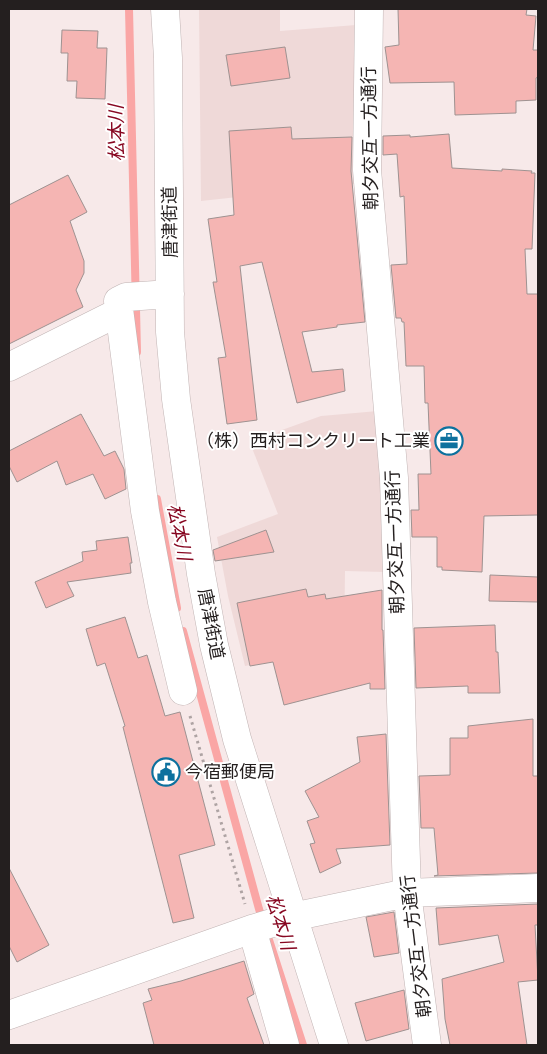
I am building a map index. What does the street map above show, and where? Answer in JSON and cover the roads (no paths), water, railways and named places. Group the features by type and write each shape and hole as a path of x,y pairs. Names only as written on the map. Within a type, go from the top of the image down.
{"street":[{"name":"唐津街道","path":"165,9 168,58 170,332 176,399 188,487 214,645 237,739 334,1045"},
{"name":"朝夕交互一方通行","path":"369,9 367,170 394,478 407,893 427,1045"},
{"path":"9,368 122,304 170,294"},
{"path":"122,304 145,510 162,602 182,691"},
{"path":"11,1009 292,917 407,893 538,888"},
{"path":"252,929 285,1045"}],"waterway":[{"name":"松本川","path":"129,9 137,352"},
{"name":"松本川","path":"157,499 177,608"},
{"name":"松本川","path":"183,631 259,909 303,1045"}],"place":[{"name":"（株）西村コンクリート工業","path":"449,441"},
{"name":"今宿郵便局","path":"166,772"}]}
